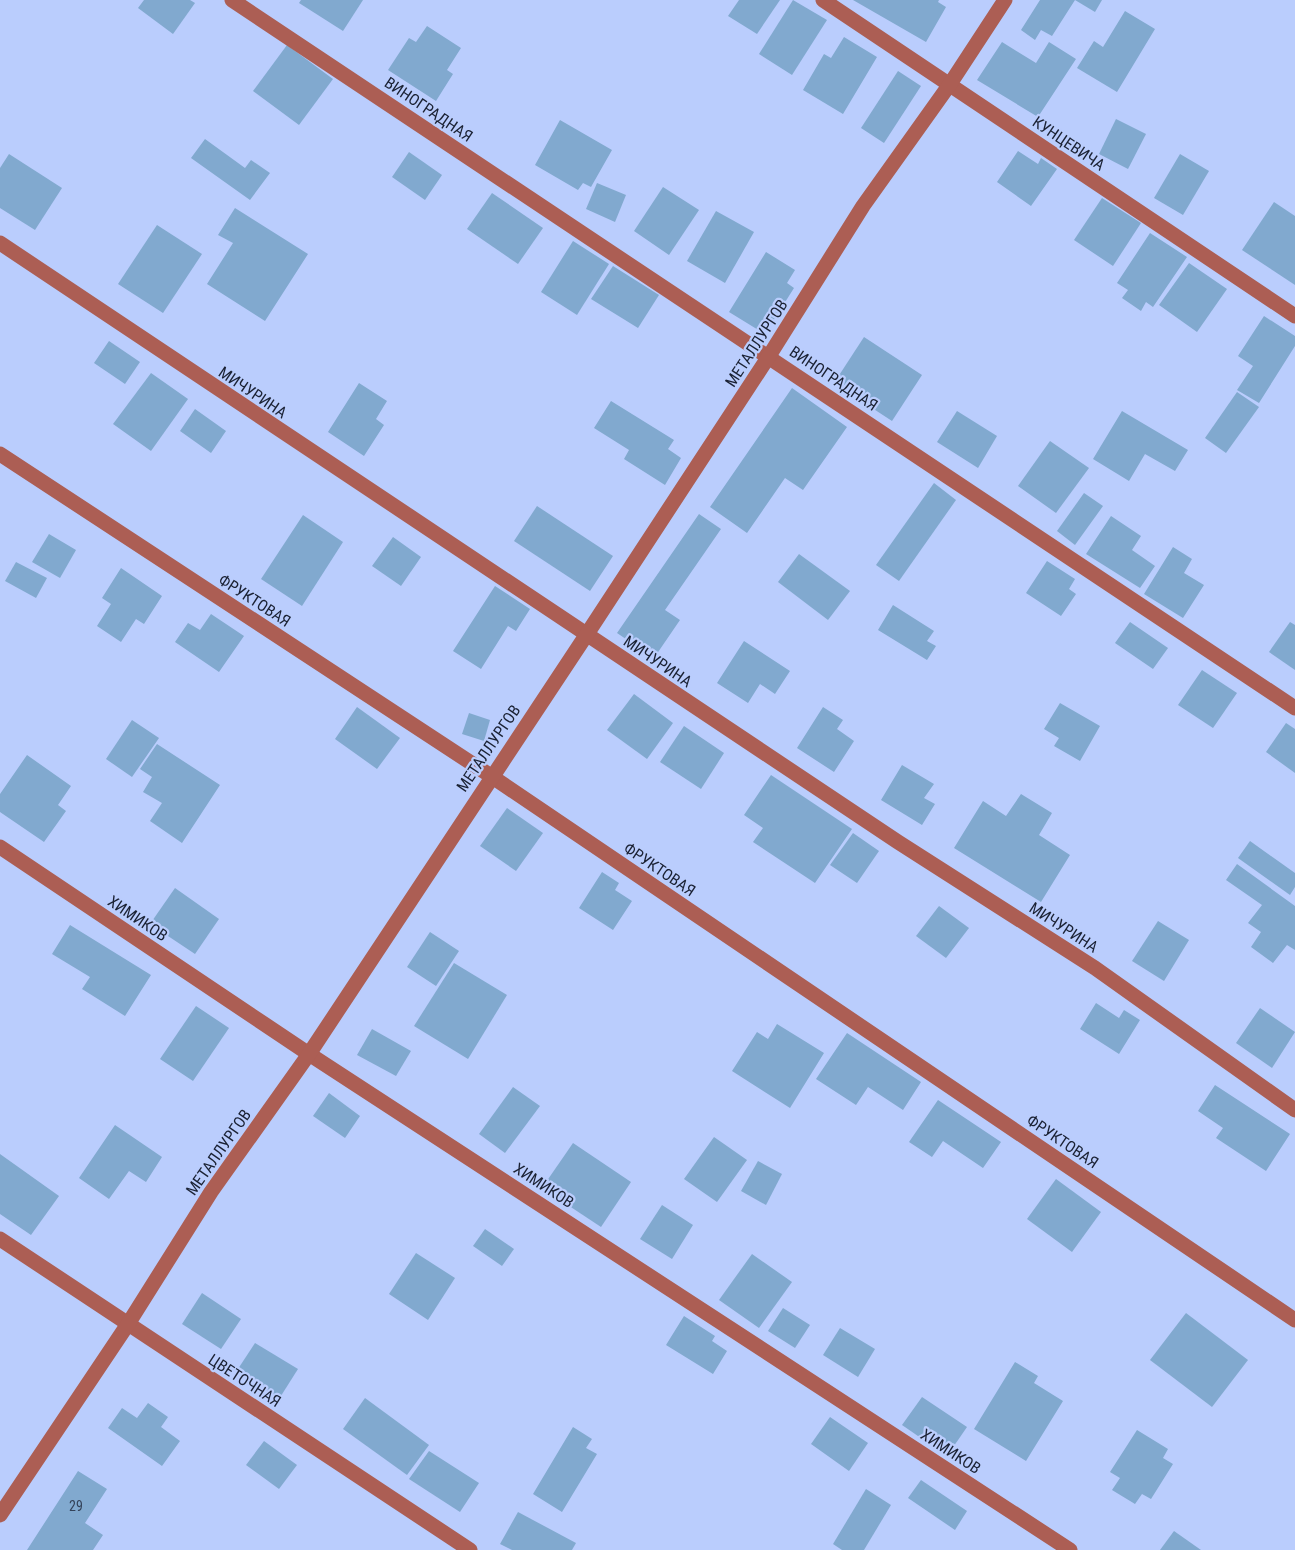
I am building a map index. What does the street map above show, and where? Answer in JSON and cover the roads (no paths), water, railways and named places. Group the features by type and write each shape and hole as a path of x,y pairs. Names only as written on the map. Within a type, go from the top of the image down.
{"street":[{"name":"ВИНОГРАДНАЯ","path":"232,0 1295,708"},
{"name":"КУНЦЕВИЧА","path":"823,0 1295,316"},
{"name":"МЕТАЛЛУРГОВ","path":"0,1515 128,1324 211,1192 309,1054 770,357 863,206 950,84 1005,0"},
{"name":"МИЧУРИНА","path":"0,243 898,842 1095,968 1295,1110"},
{"name":"ФРУКТОВАЯ","path":"0,454 491,776 1295,1320"},
{"name":"ХИМИКОВ","path":"0,847 309,1054 1070,1550"},
{"name":"ЦВЕТОЧНАЯ","path":"0,1239 470,1550"}]}
